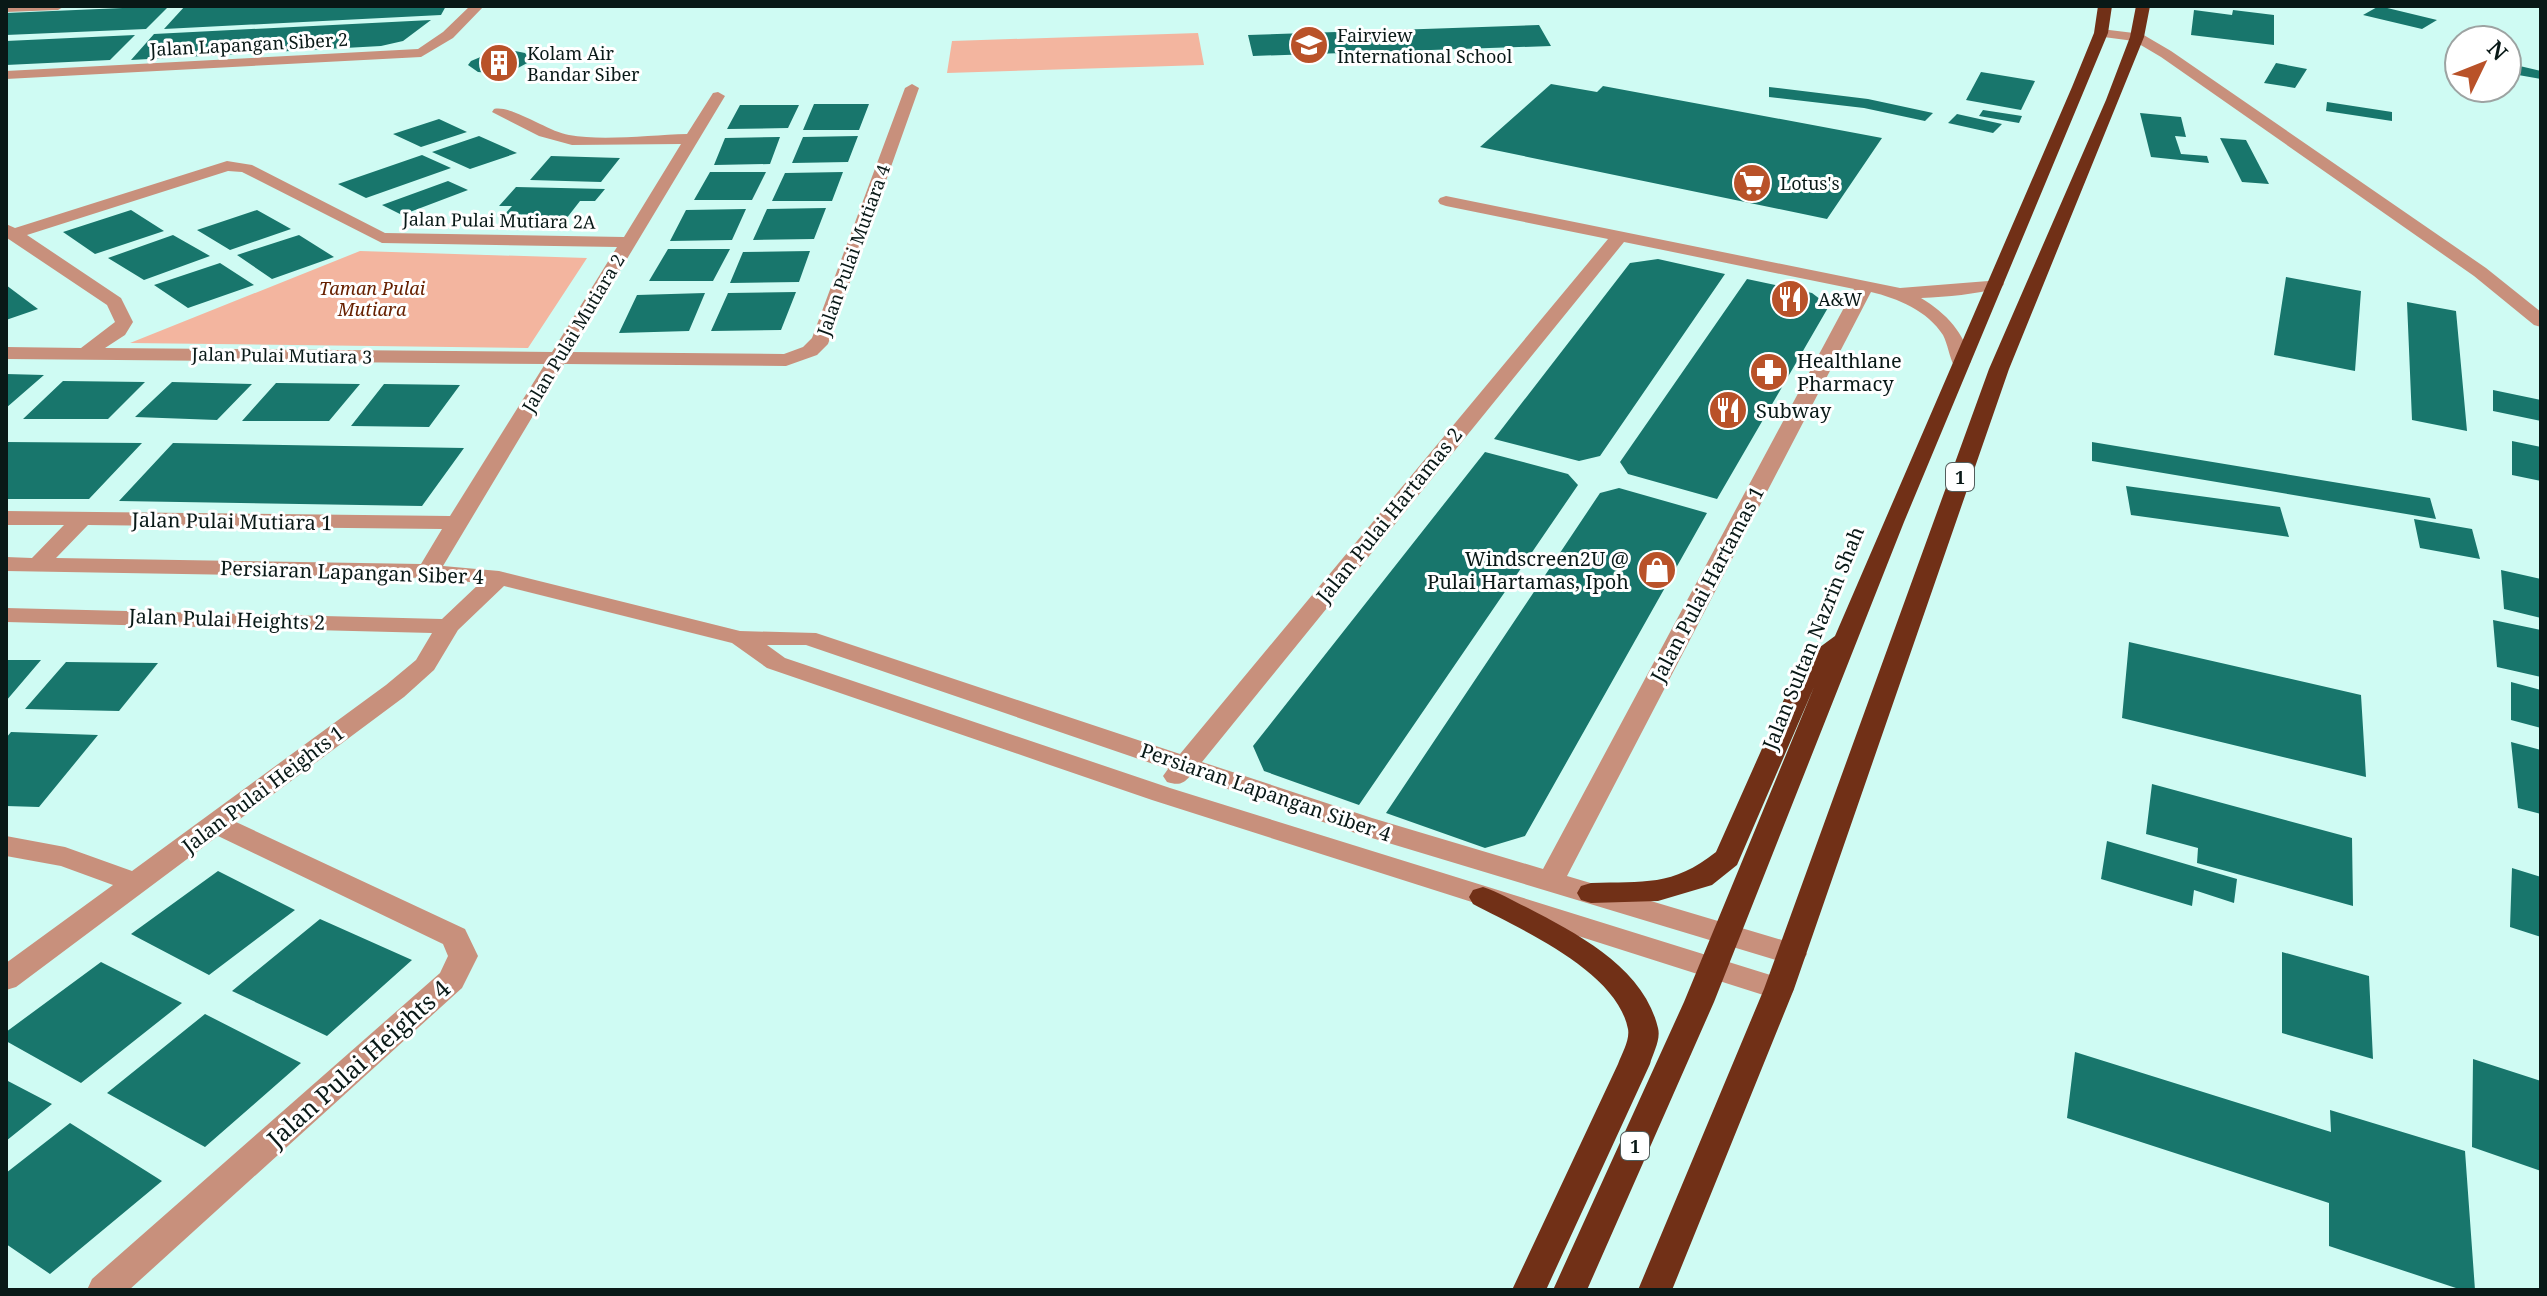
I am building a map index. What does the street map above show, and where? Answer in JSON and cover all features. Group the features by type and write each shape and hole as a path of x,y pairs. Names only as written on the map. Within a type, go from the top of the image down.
{"highway":[{"name":"Jalan Sultan Nazrin Shah","path":"1570,1290 1712,968 1844,641 2101,33 2105,6"},
{"name":"1","path":"1655,1290 1779,989 1999,369 2137,37 2143,6"},
{"path":"1591,893 1658,891 1702,878 1727,858 1813,661 1844,641"},
{"path":"1483,897 1562,940 1596,965 1634,1000 1645,1031 1634,1064 1529,1290"}],"street":[{"path":"6,8 58,6"},
{"name":"Jalan Lapangan Siber 2","path":"6,75 421,53 448,35 477,6"},
{"path":"2101,33 2137,37 2177,61 2480,272 2541,321"},
{"name":"Jalan Pulai Mutiara 4","path":"558,358 786,360 810,351 821,340 912,88"},
{"name":"Jalan Pulai Mutiara 2","path":"428,571 718,96"},
{"path":"499,112 544,133 572,140 692,139"},
{"name":"Jalan Pulai Mutiara 2A","path":"10,232 227,166 246,168 382,238 629,242"},
{"path":"1446,201 1900,293 1960,291 1995,284"},
{"path":"10,232 115,302 124,322 118,331 86,353"},
{"name":"Jalan Pulai Hartamas 2","path":"1161,794 1619,237"},
{"name":"Jalan Pulai Hartamas 1","path":"1550,882 1865,286"},
{"path":"1900,293 1945,324 1958,342 1961,362"},
{"name":"Jalan Pulai Mutiara 3","path":"6,353 558,358"},
{"name":"Jalan Pulai Mutiara 1","path":"6,518 457,523"},
{"path":"37,565 81,520"},
{"name":"Persiaran Lapangan Siber 4","path":"6,564 428,571 499,578 740,638 808,638 1362,825 1792,954"},
{"name":"Jalan Pulai Heights 1","path":"6,979 395,691 425,665 448,626 499,578"},
{"name":"Jalan Pulai Heights 2","path":"6,615 448,626"},
{"name":"Persiaran Lapangan Siber 4","path":"740,638 776,663 1161,794 1779,989"},
{"name":"Jalan Pulai Heights 4","path":"104,1290 452,980 463,956 455,937 217,824"},
{"path":"6,846 65,857 136,883"}],"green space":[{"path":"1198,33 1204,65 947,73 952,41"},
{"name":"Taman Pulai Mutiara","path":"360,251 587,258 528,348 130,343"}],"building":[{"path":"169,6 146,29 6,35 6,13"},
{"path":"185,6 446,6 441,15 164,29"},
{"path":"2379,6 2437,20 2422,29 2363,15"},
{"path":"2194,10 2232,15 2233,10 2274,15 2274,45 2191,35"},
{"path":"431,20 403,41 381,46 131,60 154,34"},
{"path":"1539,25 1551,46 1253,56 1248,35"},
{"path":"135,35 110,60 6,65 6,41"},
{"name":"Kolam Air Bandar Siber","path":"490,53 525,53 531,61 516,69 490,73 478,72 468,65"},
{"path":"2276,63 2307,69 2295,88 2264,83"},
{"path":"2523,67 2541,71 2541,79 2523,76"},
{"path":"1981,72 2035,81 2021,110 1966,100"},
{"name":"Lotus's","path":"1551,84 1597,92 1603,86 1882,138 1827,219 1480,147"},
{"path":"1769,87 1868,99 1933,113 1925,121 1864,108 1769,97"},
{"path":"2327,102 2392,112 2392,121 2326,111"},
{"path":"814,104 869,104 859,130 803,130"},
{"path":"740,105 799,105 788,128 727,129"},
{"path":"1983,110 2022,116 2019,123 1979,116"},
{"path":"2140,113 2181,117 2186,137 2175,136 2181,154 2207,156 2209,163 2151,157"},
{"path":"1957,114 2002,124 1993,133 1948,123"},
{"path":"439,119 467,132 421,147 393,134"},
{"path":"479,136 517,153 470,169 432,152"},
{"path":"858,136 848,162 792,163 803,137"},
{"path":"780,137 770,164 714,165 725,138"},
{"path":"2220,138 2246,140 2269,184 2242,182"},
{"path":"422,155 451,168 366,198 338,184"},
{"path":"551,156 620,158 601,182 530,180"},
{"path":"710,172 766,172 752,200 694,200"},
{"path":"843,172 832,201 772,201 785,173"},
{"path":"448,181 468,190 402,215 382,205"},
{"path":"516,187 605,189 595,201 580,201 559,228 528,227 538,215 505,214 512,206 499,206"},
{"path":"826,208 814,239 753,240 767,209"},
{"path":"746,209 732,240 670,241 686,210"},
{"path":"131,210 164,231 95,254 63,232"},
{"path":"257,210 291,229 230,250 197,230"},
{"path":"173,235 210,256 144,280 108,258"},
{"path":"299,235 334,257 272,279 237,255"},
{"path":"668,249 730,249 713,281 649,281"},
{"path":"810,251 799,282 730,283 743,252"},
{"path":"1658,259 1725,274 1600,456 1579,461 1494,439 1630,263"},
{"path":"220,263 254,285 188,308 154,285"},
{"path":"2286,277 2361,291 2355,371 2274,355"},
{"path":"1747,279 1812,293 1829,306 1717,499 1628,474 1620,462"},
{"path":"6,285 38,309 6,320"},
{"path":"796,292 781,330 711,331 728,293"},
{"path":"705,293 689,331 619,333 637,295"},
{"path":"2407,302 2456,311 2467,431 2412,420"},
{"path":"6,374 44,375 6,408"},
{"path":"63,381 145,382 108,419 23,419"},
{"path":"172,382 252,384 217,420 135,417"},
{"path":"276,383 360,384 329,421 242,421"},
{"path":"384,384 460,385 429,427 351,426"},
{"path":"2493,390 2541,400 2541,421 2493,411"},
{"path":"2512,441 2541,447 2541,481 2512,475"},
{"path":"6,442 142,443 89,499 6,499"},
{"path":"2092,442 2430,498 2436,519 2092,461"},
{"path":"173,443 464,448 422,506 119,501"},
{"path":"1485,452 1568,474 1578,485 1359,805 1264,771 1253,746"},
{"path":"2126,486 2280,507 2289,537 2131,515"},
{"path":"1619,488 1707,513 1525,836 1485,848 1386,813 1600,493"},
{"path":"2414,519 2472,529 2480,559 2420,548"},
{"path":"2501,570 2541,579 2541,618 2504,609"},
{"path":"2493,620 2541,630 2541,677 2497,667"},
{"path":"2129,642 2361,695 2366,777 2122,718"},
{"path":"6,660 41,660 6,701"},
{"path":"66,662 158,663 119,711 25,709"},
{"path":"2511,682 2541,690 2541,728 2511,720"},
{"path":"11,732 98,735 39,807 6,806 6,738"},
{"path":"2511,742 2541,750 2541,814 2518,808"},
{"path":"2152,784 2352,838 2353,906 2197,863 2198,848 2146,834"},
{"path":"2107,841 2237,879 2234,903 2194,890 2192,906 2101,879"},
{"path":"2512,868 2541,877 2541,937 2510,927"},
{"path":"218,871 295,910 209,975 131,934"},
{"path":"320,919 412,960 327,1036 232,991"},
{"path":"2282,952 2369,976 2373,1059 2282,1033"},
{"path":"101,962 182,1003 81,1083 6,1041 6,1032"},
{"path":"205,1014 301,1063 205,1147 107,1093"},
{"path":"2075,1052 2331,1132 2330,1110 2465,1151 2475,1290 2462,1290 2329,1246 2329,1203 2067,1118"},
{"path":"2473,1059 2541,1081 2541,1171 2472,1147"},
{"path":"6,1080 52,1104 6,1141"},
{"path":"70,1123 162,1181 50,1274 6,1244 6,1173"}],"place":[{"name":"Fairview International School","path":"1309,45"},
{"name":"Kolam Air Bandar Siber","path":"499,63"},
{"name":"Lotus's","path":"1752,183"},
{"name":"A&W","path":"1790,299"},
{"name":"Healthlane Pharmacy","path":"1769,372"},
{"name":"Subway","path":"1728,410"},
{"name":"Windscreen2U @ Pulai Hartamas, Ipoh","path":"1657,570"}]}
